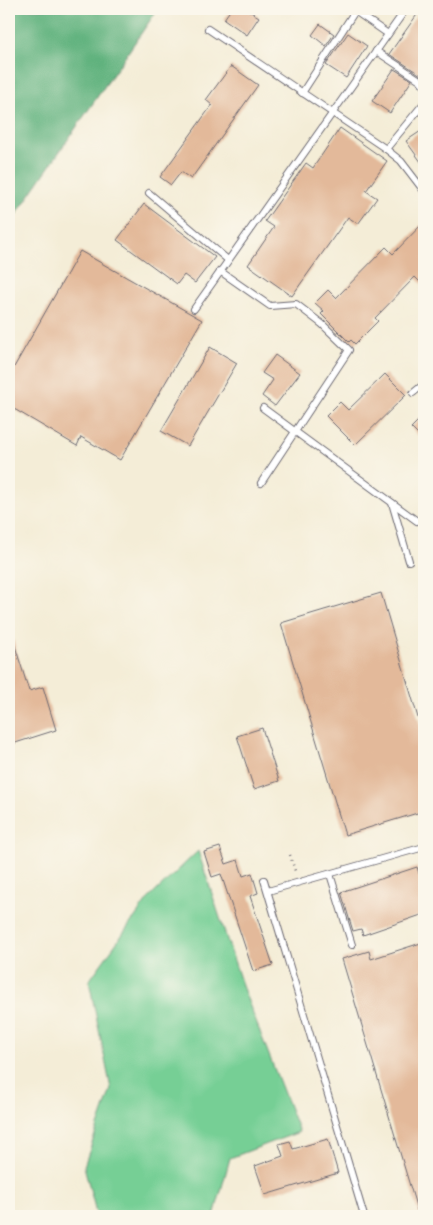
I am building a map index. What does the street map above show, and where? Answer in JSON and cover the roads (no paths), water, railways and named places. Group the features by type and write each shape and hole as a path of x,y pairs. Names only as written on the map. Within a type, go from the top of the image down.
{"lane":[{"path":"194,309 406,9"},
{"path":"302,93 355,11 388,34"},
{"path":"208,30 386,149 401,161 424,191"},
{"path":"376,51 420,80 424,85"},
{"path":"386,149 424,103"},
{"path":"149,193 228,260"},
{"path":"220,271 270,306 296,304 322,324 349,350 261,483"},
{"path":"413,393 424,384"},
{"path":"263,408 417,521"},
{"path":"392,503 409,561"},
{"path":"268,891 424,847"},
{"path":"330,874 352,945"},
{"path":"264,880 364,1216"}]}
